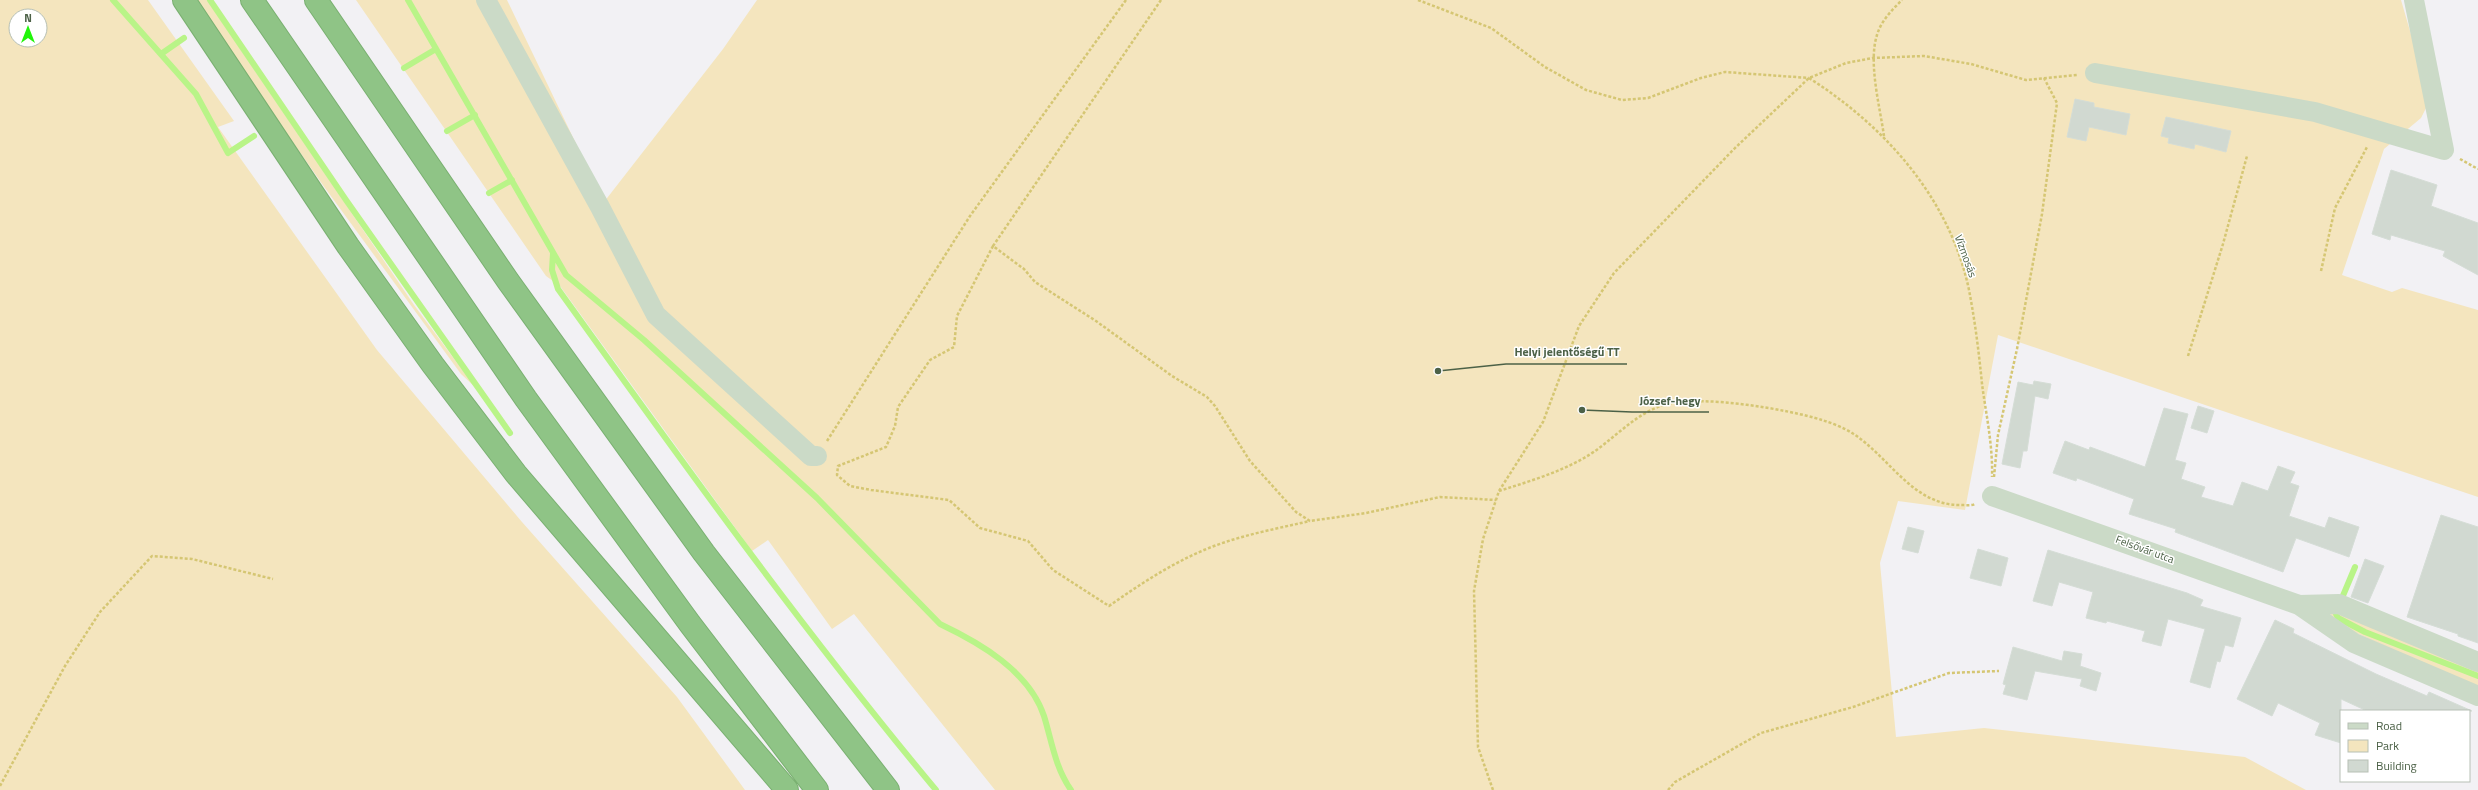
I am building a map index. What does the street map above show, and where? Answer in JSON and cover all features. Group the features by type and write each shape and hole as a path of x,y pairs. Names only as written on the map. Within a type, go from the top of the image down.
{"highway":[{"path":"184,0 348,246 433,365 516,474 787,790"},
{"path":"252,0 531,405 690,624 817,790"},
{"path":"316,0 508,281 704,553 888,790"},
{"path":"328,0 384,99"}],"street":[{"path":"486,0 600,207 656,315 811,456 817,456"},
{"path":"2095,74 2307,111 2444,150 2414,0"},
{"name":"Felsővár utca","path":"1992,496 2299,604 2354,643 2478,696"},
{"name":"Felsővár utca","path":"2299,604 2339,604 2398,630 2478,662"}],"path":[{"path":"817,456 970,216 1126,0"},
{"path":"1161,0 993,246 957,316 954,347 930,360 898,407 894,426 886,447 838,466 837,475 850,486 950,500 980,528 1028,541 1053,570 1109,606 1160,572 1205,550 1252,534 1310,521 1366,513 1440,497 1496,500"},
{"path":"1418,0 1491,28 1545,66 1586,90 1622,100 1648,98 1701,78 1725,72 1809,78"},
{"path":"1884,136 1873,58 1877,35 1887,17 1902,0"},
{"path":"1493,790 1478,747 1474,591 1483,539 1499,491 1543,422 1579,326 1614,273 1724,158 1809,78 1846,63 1873,58 1924,56 1971,64 2026,80 2095,74"},
{"name":"Vízmosás","path":"1809,78 1838,97 1884,136 1931,195 1958,252 1969,290 1979,354 1992,470 1992,496"},
{"path":"1499,491 1584,458 1649,412 1666,404 1691,401 1751,406 1823,420 1852,434 1878,455 1894,472 1935,501 1951,505 1973,505 1992,496 1998,435 2042,214 2057,103 2044,78"},
{"path":"2321,271 2335,208 2362,160 2369,144"},
{"path":"2188,356 2223,244 2247,156"},
{"path":"993,246 1024,269 1035,282 1096,321 1172,376 1207,397 1215,406 1250,461 1296,512 1310,521"},
{"path":"0,786 65,666 100,612 152,556 192,559 273,579"},
{"path":"1668,790 1675,782 1761,733 1853,707 1949,673 1999,671"}],"green space":[{"path":"0,0 148,0 234,121 218,127 377,350 522,522 677,697 745,790 0,790"},
{"path":"193,0 207,0 414,305 475,387 461,374 325,188"},
{"path":"356,0 507,0 604,202 723,49 757,0 2401,0 2426,86 2427,106 2421,118 2384,149 2342,275 2392,292 2402,288 2478,310 2478,497 1998,335 1965,510 1898,501 1880,563 1896,737 1984,728 2245,757 2306,790 995,790 854,614 832,629 768,540 752,551 560,286 546,276"},
{"path":"2331,610 2478,666 2478,689 2341,626 2330,614"}],"building":[{"path":"2075,99 2094,103 2094,107 2130,114 2126,135 2089,127 2086,141 2067,137"},
{"path":"2166,117 2231,131 2226,152 2195,144 2194,149 2168,143 2169,138 2161,136"},
{"path":"2391,170 2437,185 2431,206 2478,223 2478,275 2443,256 2445,251 2391,235 2390,240 2372,234"},
{"path":"2034,381 2051,384 2048,399 2035,396 2027,451 2023,451 2020,468 2002,464 2018,382 2033,385"},
{"path":"2198,406 2214,411 2207,433 2191,428"},
{"path":"2164,408 2188,414 2175,460 2186,463 2181,479 2205,487 2201,497 2233,506 2242,482 2268,491 2278,466 2295,472 2290,483 2299,486 2289,516 2325,528 2329,517 2359,527 2349,557 2296,538 2283,572 2175,532 2176,529 2129,514 2134,499 2077,478 2076,481 2053,473 2065,441 2089,450 2090,447 2145,467"},
{"path":"2441,515 2478,527 2478,643 2458,636 2458,634 2407,617"},
{"path":"1908,527 1924,531 1918,553 1902,549"},
{"path":"1978,549 2008,558 2001,586 1970,578"},
{"path":"2048,550 2187,593 2203,600 2200,606 2241,618 2233,647 2225,645 2220,662 2217,661 2210,688 2190,682 2205,629 2168,619 2161,646 2142,641 2145,631 2107,621 2106,623 2086,618 2093,592 2059,582 2052,606 2033,601"},
{"path":"2365,559 2384,566 2368,603 2351,597"},
{"path":"2275,620 2294,629 2293,633 2376,674 2427,696 2429,692 2470,710 2365,710 2341,699 2340,743 2315,735 2320,723 2278,703 2272,716 2237,699"},
{"path":"2013,647 2062,661 2064,651 2082,654 2080,666 2101,673 2096,691 2080,686 2082,679 2035,671 2027,700 2003,694 2006,685 2003,684"}],"waterway":[{"path":"113,0 196,94 228,153 254,136"},
{"path":"210,0 346,200 510,433"},
{"path":"408,0 566,275 644,340 817,498 940,624 987,650 1015,672 1027,685 1037,700 1044,716 1054,754 1061,772 1071,790"},
{"path":"161,54 184,38"},
{"path":"404,68 436,49"},
{"path":"447,131 475,115"},
{"path":"489,193 512,180"},
{"path":"553,253 552,270 558,289 742,543 838,668 936,790"},
{"path":"2342,598 2355,567"},
{"path":"2338,609 2336,614 2338,618 2365,632 2478,676"}],"place":[{"name":"Helyi jelentőségű TT","path":"1438,371"},
{"name":"József-hegy","path":"1582,410"}]}
